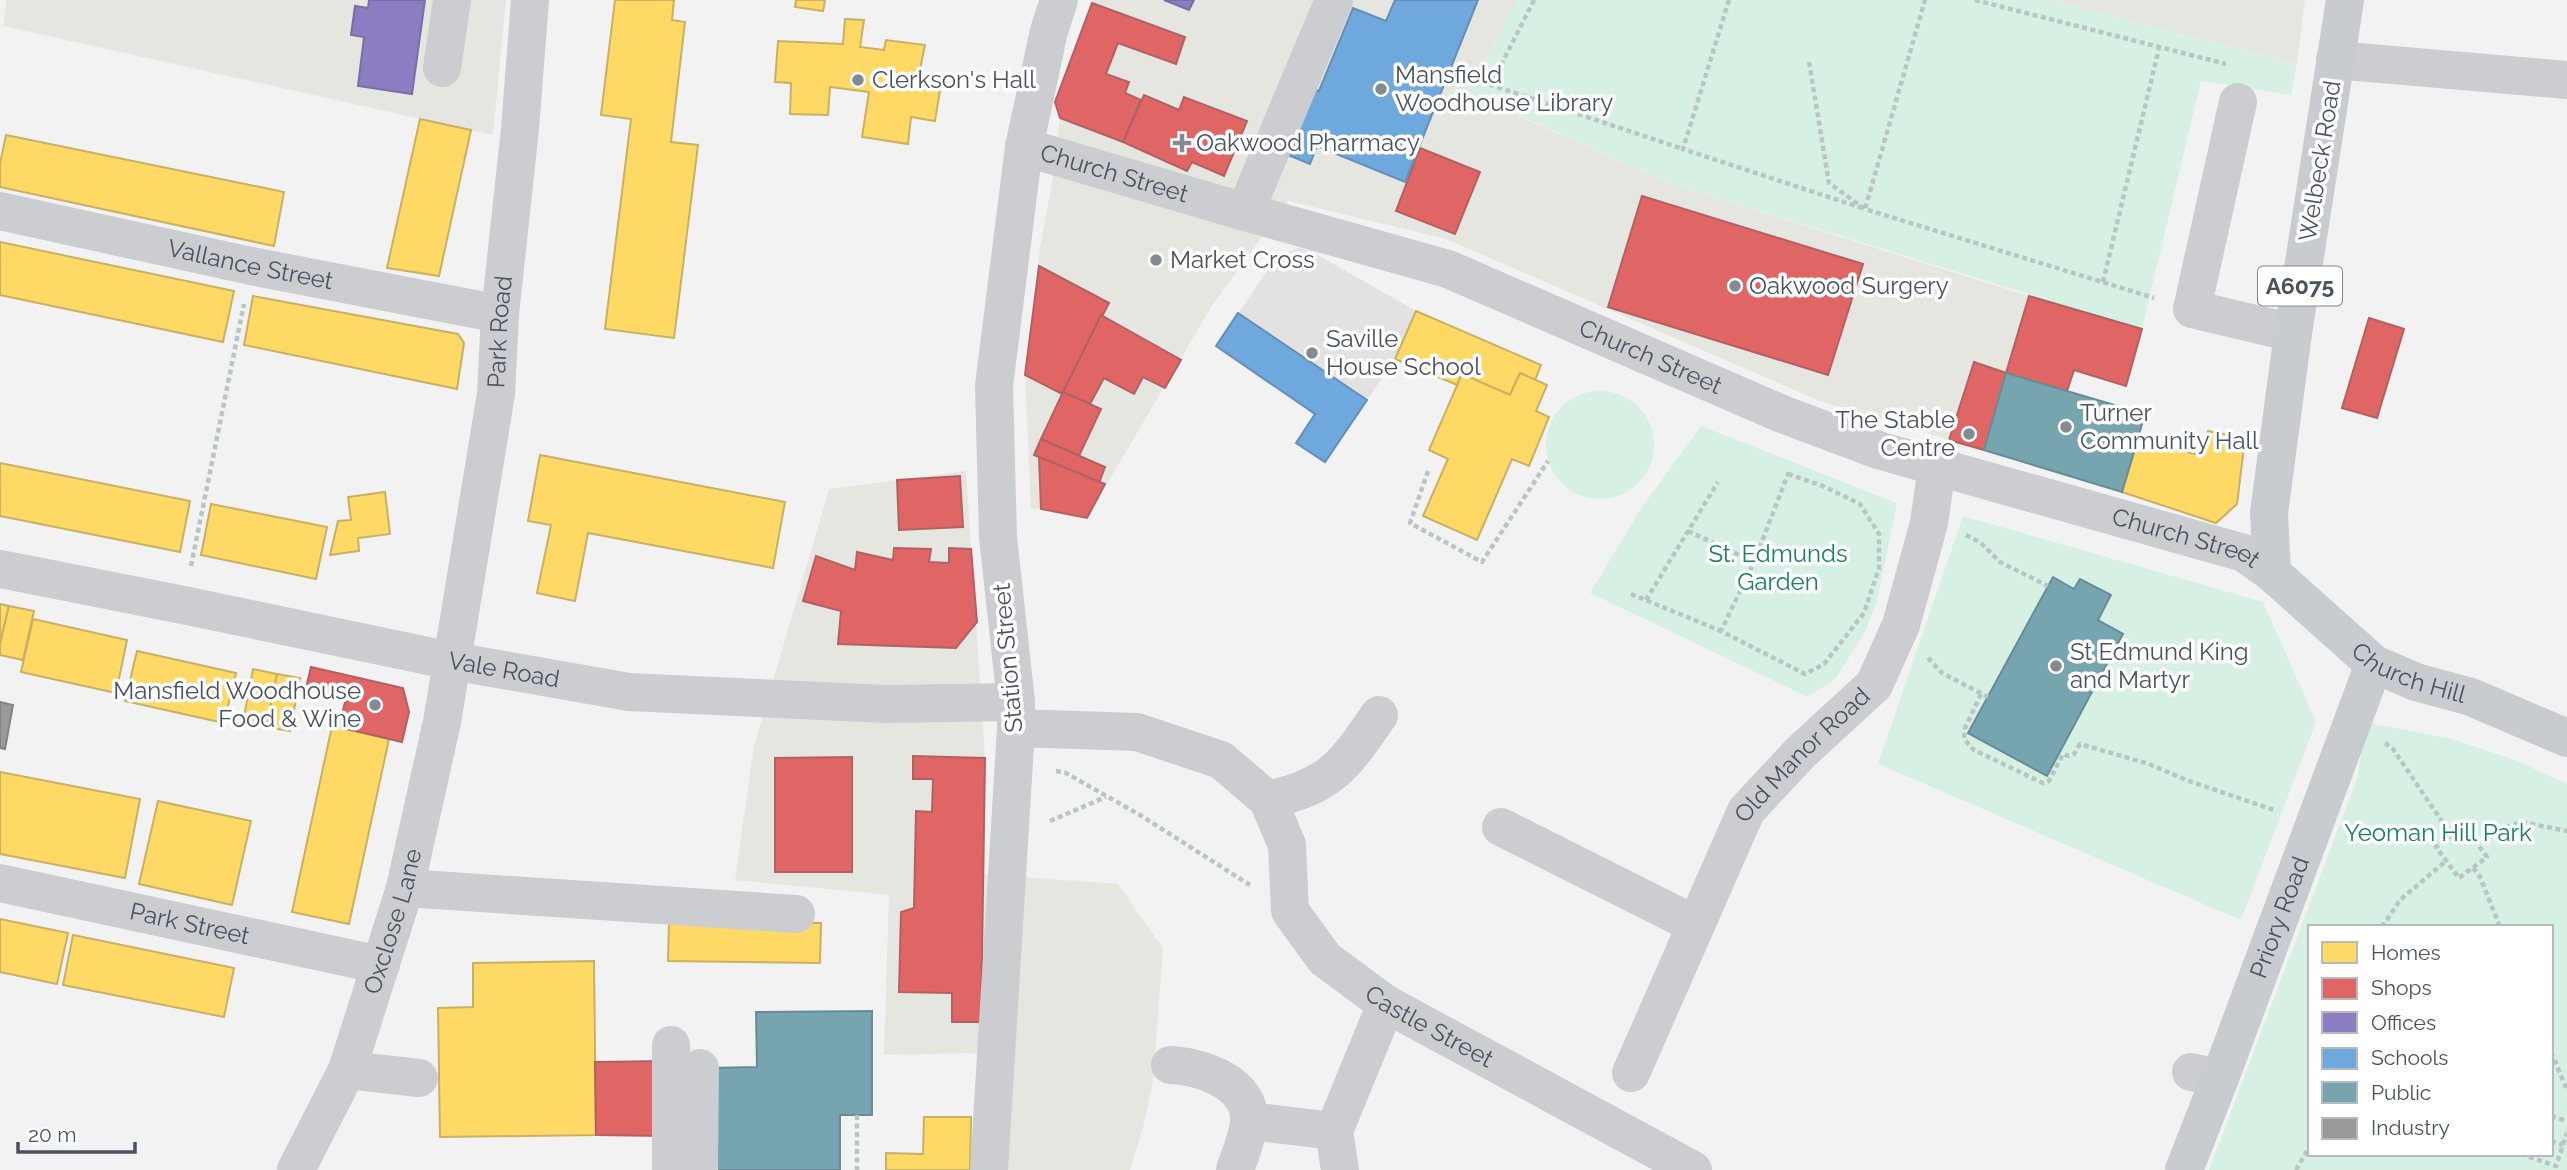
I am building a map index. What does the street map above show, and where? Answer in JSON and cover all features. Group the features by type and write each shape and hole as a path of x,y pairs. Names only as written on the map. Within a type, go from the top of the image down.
{"main road":[{"name":"Welbeck Road","path":"2272,573 2269,513 2293,333 2345,0"},
{"name":"Church Hill","path":"2272,573 2374,664 2416,682 2471,697 2567,738"},
{"name":"Priory Road","path":"2184,1170 2206,1075 2316,824 2374,664"}],"street":[{"path":"442,68 452,0"},
{"name":"Park Road","path":"452,661 496,394 500,314 520,129 530,0"},
{"name":"Station Street","path":"989,1170 1016,730 998,537 994,386 1024,147 1049,31 1059,0"},
{"path":"1245,212 1334,0"},
{"path":"2335,60 2567,80"},
{"path":"2238,102 2192,309 2293,333"},
{"name":"Church Street","path":"1024,147 1448,269 1782,414 1878,450 2244,553 2272,573"},
{"name":"Vallance Street","path":"0,211 251,266 500,314"},
{"name":"Old Manor Road","path":"1631,1073 1746,811 1800,753 1874,685 1946,528 1937,467"},
{"name":"Vale Road","path":"0,569 452,661 629,692 885,704 1016,730"},
{"name":"Oxclose Lane","path":"296,1170 347,1070 405,888 442,722 452,661"},
{"path":"1268,800 1298,794 1327,779 1354,752 1379,715"},
{"path":"1016,730 1137,732 1222,760 1268,800 1287,845 1290,911"},
{"path":"1500,827 1696,925"},
{"name":"Park Street","path":"0,884 381,965"},
{"path":"405,888 796,914"},
{"name":"Castle Street","path":"1290,911 1325,959 1386,1004 1693,1170"},
{"path":"1340,1170 1334,1131 1386,1004"},
{"path":"671,1170 685,1056 699,1170"},
{"path":"1170,1065 1189,1066 1209,1072 1234,1088 1245,1101 1250,1121 1235,1170"},
{"path":"347,1070 419,1077"},
{"path":"1250,1121 1334,1131"}],"path":[{"path":"1534,0 1491,85 1865,209 2192,309"},
{"path":"1683,149 1729,0"},
{"path":"1865,209 1925,0"},
{"path":"1975,0 2246,69 2238,102"},
{"path":"2104,282 2160,47"},
{"path":"1809,62 1829,183 1865,209"},
{"path":"183,605 251,266"},
{"path":"1428,471 1410,523 1482,562 1549,461"},
{"path":"1630,594 1721,631 1805,674 1824,664 1864,613 1879,568 1879,534 1860,504 1823,486 1788,474 1754,562 1721,631"},
{"path":"1646,600 1718,482"},
{"path":"1946,528 1959,546"},
{"path":"1946,528 1981,543 2000,562 2048,586"},
{"path":"1688,531 1754,562"},
{"path":"1926,654 1941,673 1988,697"},
{"path":"1981,694 1965,728 1964,740 1974,750 2043,783 2049,781 2063,754 2074,754 2080,744 2149,764 2186,780 2316,824"},
{"path":"1016,730 1066,774 1140,815 1290,911"},
{"path":"2393,749 2452,836"},
{"path":"1010,842 1042,824 1107,797"},
{"path":"2474,839 2521,822 2567,831"},
{"path":"2464,826 2474,839 2487,857 2459,878 2436,847 2464,826"},
{"path":"2383,925 2400,900 2446,862"},
{"path":"2473,868 2480,877 2499,925"},
{"path":"2553,1057 2567,1090"},
{"path":"857,1115 857,1170"},
{"path":"2527,1156 2556,1166 2567,1133"},
{"path":"2553,1142 2563,1145"},
{"path":"2296,1170 2308,1149"}],"shaded area":[{"path":"7,0 506,0 493,135 3,26"},
{"path":"1094,0 1518,0 1467,93 1669,183 2029,296 1984,450 1820,401 1446,239 1288,201 1213,304 1087,518 1031,508 1025,375 1040,248 1060,118 1055,102"},
{"path":"2050,0 2305,0 2297,64"},
{"name":"Saville House School","path":"1298,248 1309,250 1416,311 1395,359 1325,462 1296,443 1315,413 1216,346 1271,265 1279,256"},
{"path":"966,471 985,758 983,874 1118,884 1163,948 1153,1081 1130,1170 974,1170 979,1053 884,1055 889,895 735,880 754,746 829,489"}],"green space":[{"path":"1518,0 2050,0 2297,64 2291,95 2201,81 2142,329 1669,183 1467,92"},
{"path":"1600,391 1621,395 1638,407 1650,424 1654,445 1650,466 1638,483 1621,495 1600,499 1579,495 1562,483 1550,466 1546,445 1550,424 1562,407 1579,395"},
{"name":"St. Edmunds Garden","path":"1701,426 1897,503 1877,601 1865,632 1836,678 1808,697 1590,593 1642,507"},
{"path":"1963,516 2263,602 2316,722 2241,920 1878,764"},
{"name":"Yeoman Hill Park","path":"2365,722 2452,739 2515,760 2567,784 2567,1170 2209,1170 2358,776"}],"building: Homes":[{"path":"615,0 674,0 672,20 685,22 671,142 698,145 674,338 605,329 631,119 601,115"},
{"path":"796,0 825,0 823,11 795,7"},
{"name":"Clerkson's Hall","path":"845,19 864,20 860,47 884,50 886,40 925,45 919,74 942,78 935,121 911,117 908,144 862,137 869,92 830,87 828,115 790,114 791,83 775,82 778,41 843,44"},
{"path":"420,119 471,130 439,276 387,268"},
{"path":"6,135 284,192 274,246 0,187 0,164"},
{"path":"0,242 234,291 223,342 0,295"},
{"path":"253,296 458,334 464,343 457,389 244,345"},
{"path":"1416,311 1541,365 1535,380 1520,373 1510,395 1462,374 1457,385 1395,359"},
{"path":"1520,373 1547,385 1536,411 1549,417 1529,466 1512,459 1477,540 1423,516 1448,459 1429,450 1462,374 1510,395"},
{"path":"2208,431 2245,438 2237,504 2216,523 2122,492 2138,440 2203,456"},
{"path":"540,455 785,502 773,568 588,533 575,601 537,593 551,525 528,521"},
{"path":"0,463 190,501 180,552 0,516"},
{"path":"385,492 390,534 358,538 359,551 330,555 338,521 351,520 348,497"},
{"path":"211,504 327,527 316,579 201,555"},
{"path":"0,604 9,606 0,644"},
{"path":"9,606 34,611 23,660 0,655"},
{"path":"33,619 127,640 116,693 21,672"},
{"path":"137,651 236,673 224,723 125,701"},
{"path":"253,669 277,674 266,727 243,722"},
{"path":"277,674 300,678 290,731 266,727"},
{"path":"332,726 389,739 349,924 292,912"},
{"path":"0,772 140,799 125,878 0,854"},
{"path":"158,801 251,821 232,905 139,884"},
{"path":"0,919 68,933 57,984 0,972"},
{"path":"669,921 821,923 820,963 668,961"},
{"path":"73,935 234,968 224,1017 63,985"},
{"path":"594,961 596,1135 440,1137 438,1008 473,1007 473,963"},
{"path":"924,1117 971,1117 970,1170 886,1170 886,1153 923,1154"}],"building: Shops":[{"path":"1092,3 1185,37 1176,64 1118,43 1106,74 1129,82 1125,93 1141,100 1123,142 1060,118 1055,102"},
{"path":"1144,95 1179,110 1184,97 1247,121 1224,176 1192,162 1187,171 1123,142"},
{"path":"1420,148 1480,172 1455,234 1396,211"},
{"name":"Oakwood Surgery","path":"1642,196 1863,264 1828,375 1608,307"},
{"path":"1039,266 1109,303 1062,394 1025,375"},
{"path":"2029,296 2142,329 2126,386 2074,370 2067,391 2006,373"},
{"path":"1101,315 1181,360 1165,388 1143,377 1134,394 1104,378 1090,404 1063,392"},
{"path":"2369,318 2404,329 2377,418 2342,408"},
{"path":"1974,362 2006,373 1984,450 1949,440"},
{"path":"1063,392 1101,409 1079,456 1041,439"},
{"path":"1041,439 1105,467 1099,483 1034,455"},
{"path":"1039,457 1105,484 1087,518 1041,509"},
{"path":"960,476 963,527 899,530 897,480"},
{"path":"894,548 931,549 929,562 949,563 949,548 971,549 977,622 956,648 838,644 841,611 803,601 816,556 855,570 857,552 893,560"},
{"name":"Mansfield Woodhouse Food & Wine","path":"311,667 403,688 409,712 402,742 339,727 346,698 306,688"},
{"path":"913,756 985,758 981,1022 952,1022 952,993 899,992 901,912 914,908 916,811 932,812 933,779 913,779"},
{"path":"852,757 852,872 775,872 775,758"},
{"path":"664,1061 665,1136 596,1135 595,1062"}],"building: Offices":[{"path":"369,0 425,0 412,94 358,86 364,37 351,35 355,6 368,8"},
{"path":"1164,0 1194,0 1189,10"}],"building: Schools":[{"name":"Mansfield Woodhouse Library","path":"1395,0 1478,0 1405,182 1317,146 1310,164 1283,153 1309,87 1319,91 1353,8 1386,21"},
{"path":"1238,313 1367,400 1325,462 1296,443 1315,414 1216,346"}],"building: Public":[{"name":"Turner Community Hall","path":"2006,373 2145,414 2122,492 1984,450"},
{"name":"St Edmund King and Martyr","path":"2053,577 2074,589 2080,579 2111,595 2098,620 2123,634 2047,776 1968,733"},
{"path":"872,1011 872,1115 840,1115 840,1170 711,1170 710,1068 757,1067 756,1012"}],"building: Industry":[{"path":"0,702 13,705 5,749 0,748"}],"place":[{"name":"Clerkson's Hall","path":"858,80"},
{"name":"Mansfield Woodhouse Library","path":"1381,89"},
{"name":"Oakwood Pharmacy","path":"1182,143"},
{"name":"Market Cross","path":"1156,260"},
{"name":"Oakwood Surgery","path":"1735,286"},
{"name":"Saville House School","path":"1312,353"},
{"name":"Turner Community Hall","path":"2066,427"},
{"name":"The Stable Centre","path":"1969,434"},
{"name":"St Edmund King and Martyr","path":"2056,666"},
{"name":"Mansfield Woodhouse Food & Wine","path":"375,705"}]}
